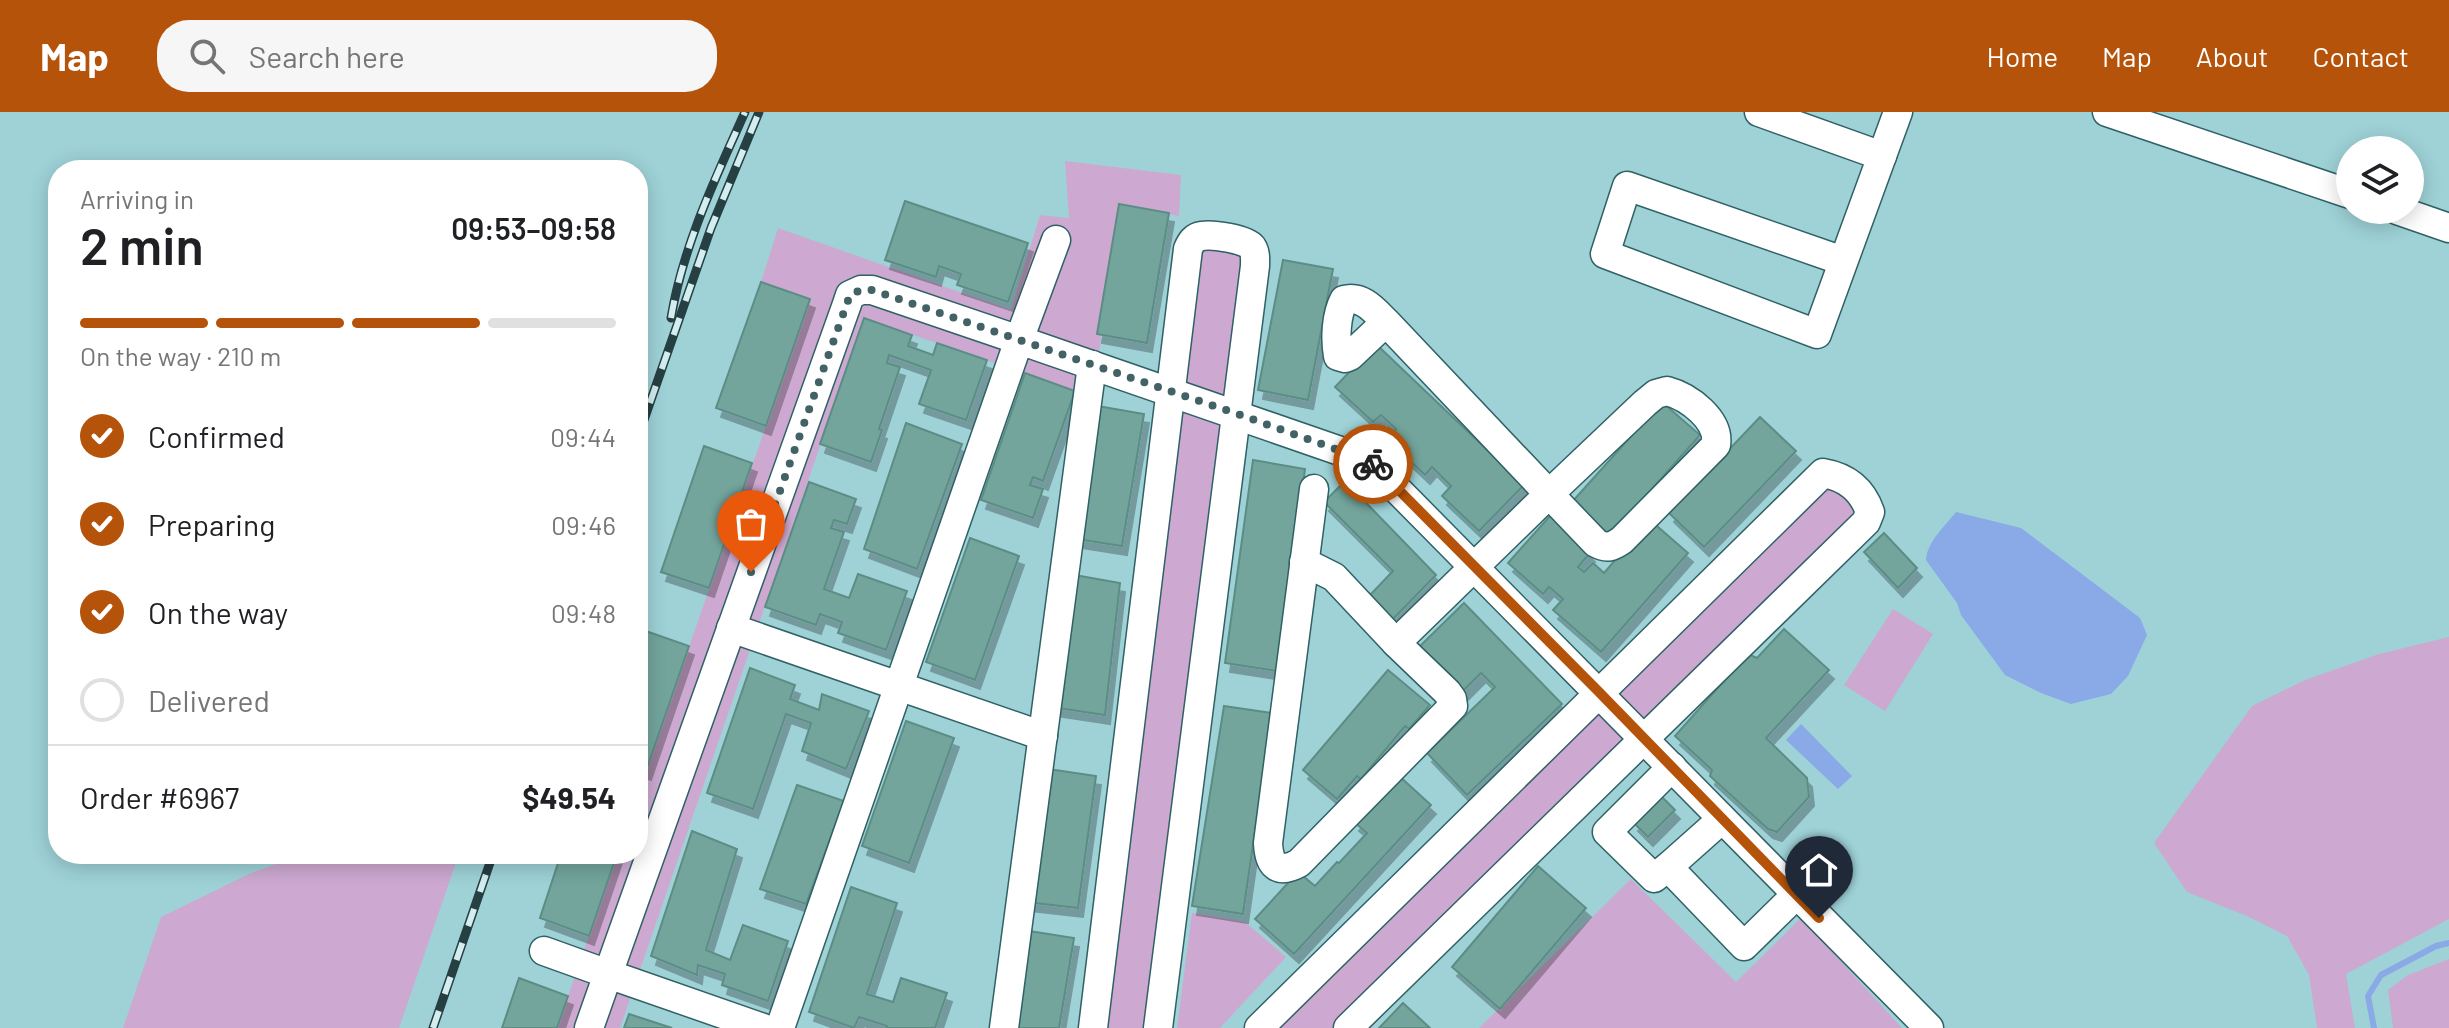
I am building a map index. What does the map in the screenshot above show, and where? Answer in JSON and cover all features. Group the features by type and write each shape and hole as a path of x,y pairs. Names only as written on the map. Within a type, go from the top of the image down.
{"street":[{"path":"1759,112 1882,156"},
{"path":"1843,261 1627,186 1605,254 1817,334 1898,112"},
{"path":"2107,112 2336,189"},
{"path":"2424,219 2449,228"},
{"path":"1093,1028 1188,249 1192,241 1200,236 1249,243 1255,251 1255,266 1158,1028"},
{"path":"780,1028 1056,240"},
{"path":"648,861 850,295 861,290 872,290 1369,461 1929,1028"},
{"path":"1386,322 1549,494 1596,543 1604,547 1613,547 1622,540 1716,445 1717,435 1712,424 1697,408 1679,395 1667,391 1656,394 1549,494 1396,643"},
{"path":"1004,1028 1092,365"},
{"path":"1259,1028 1823,473 1846,479 1866,500 1870,512 1866,522 1348,1028"},
{"path":"1304,562 1334,577 1447,692 1453,706 1299,863 1290,868 1280,868 1272,863 1268,843 1304,562 1314,489"},
{"path":"731,628 1043,736"},
{"path":"1672,767 1607,832 1654,878 1722,819"},
{"path":"589,1028 647,864"},
{"path":"1668,867 1744,946 1796,895"},
{"path":"544,951 763,1028"}],"shaded area":[{"path":"1065,161 1181,175 1179,216 1119,205 1092,405 1075,391 864,318 620,1028 557,1028 614,864 648,864 648,764 810,300 761,282 778,228 1011,310 1040,215 1069,218"},
{"path":"1203,247 1248,251 1153,1028 1096,1028"},
{"path":"1825,478 1865,513 1371,1028 1268,1028"},
{"path":"1893,609 1933,634 1885,711 1844,685"},
{"path":"2449,637 2449,919 2346,974 2355,1028 2317,1028 2309,975 2287,936 2187,892 2154,843 2252,706 2305,680 2379,654"},
{"path":"276,864 456,864 399,1028 123,1028 161,917"},
{"path":"1631,879 1736,982 1801,918 1902,1028 1479,1028"},
{"path":"1192,913 1245,922 1286,957 1220,1028 1177,1028"},
{"path":"2449,959 2449,1028 2393,1028 2388,990 2408,975"}],"water":[{"path":"1956,512 2021,528 2140,618 2147,635 2128,676 2111,694 2071,704 2005,675 1926,560 1933,541"},
{"path":"1801,724 1852,776 1838,789 1786,740"}],"building":[{"path":"905,201 1028,243 1008,302 957,285 961,274 939,266 936,277 885,260"},
{"path":"1119,204 1169,213 1147,343 1097,334"},
{"path":"1283,260 1333,269 1308,400 1258,390"},
{"path":"761,282 810,299 766,426 716,408"},
{"path":"864,318 912,335 908,346 933,355 937,343 987,360 966,420 919,404 931,370 889,355 887,363 900,367 871,462 820,444"},
{"path":"1376,344 1524,485 1479,531 1442,496 1451,486 1432,467 1425,475 1386,438 1396,429 1381,415 1373,422 1335,387"},
{"path":"1025,373 1075,391 1043,481 1033,477 1030,485 1043,489 1033,518 981,500"},
{"path":"1662,402 1700,435 1610,536 1572,502"},
{"path":"1092,405 1144,414 1122,546 1070,538"},
{"path":"1760,417 1796,451 1704,547 1669,513"},
{"path":"906,423 962,444 917,569 864,549"},
{"path":"704,446 752,463 709,588 661,572"},
{"path":"1253,460 1305,469 1277,671 1225,663"},
{"path":"1345,481 1436,575 1389,623 1369,596 1393,571 1324,502"},
{"path":"809,482 856,499 847,524 834,520 831,528 844,532 824,589 849,598 858,574 907,591 886,650 838,633 842,622 820,614 816,625 765,607"},
{"path":"1550,516 1590,553 1578,567 1584,572 1593,563 1604,573 1650,520 1688,553 1601,652 1553,610 1563,599 1549,587 1543,594 1508,563"},
{"path":"1884,533 1917,568 1898,588 1864,552"},
{"path":"970,538 1019,556 975,680 926,662"},
{"path":"1069,574 1120,583 1105,715 1051,707"},
{"path":"1464,603 1562,704 1467,795 1427,753 1495,687 1481,673 1461,693 1418,648"},
{"path":"1784,629 1829,670 1766,738 1807,778 1809,797 1777,832 1768,829 1710,776 1712,770 1675,736 1748,654 1757,658"},
{"path":"648,632 689,646 648,765"},
{"path":"750,668 795,685 790,699 819,710 822,694 869,711 846,769 802,751 811,723 786,714 753,809 707,793"},
{"path":"1388,670 1430,705 1409,729 1405,726 1361,779 1357,776 1337,799 1303,770"},
{"path":"1224,706 1272,713 1243,914 1192,906"},
{"path":"906,721 954,738 909,863 862,846"},
{"path":"1042,768 1096,776 1078,908 1026,902"},
{"path":"1397,774 1431,805 1294,954 1255,919 1298,872 1315,886 1339,863 1367,833 1354,822"},
{"path":"797,785 844,801 806,904 760,889"},
{"path":"1661,796 1675,810 1648,837 1633,822"},
{"path":"692,831 737,849 706,950 730,960 743,925 788,941 768,1001 722,985 725,974 698,965 697,975 651,956"},
{"path":"558,864 614,864 589,936 540,918"},
{"path":"1538,866 1586,908 1500,1009 1452,967"},
{"path":"851,887 897,903 867,994 893,1002 901,978 947,993 935,1028 886,1028 859,1017 854,1028 809,1012"},
{"path":"1023,930 1074,938 1059,1028 1008,1028"},
{"path":"519,978 568,996 557,1028 502,1028"},
{"path":"1403,1003 1430,1028 1379,1028"},
{"path":"629,1014 672,1028 624,1028"}],"waterway":[{"path":"2374,1028 2368,996 2381,975 2436,946 2449,943"}],"railway":[{"path":"671,318 692,239 745,112"},
{"path":"648,408 711,228 759,112"},
{"path":"433,1028 490,864"}],"way so far":[{"path":"751,572 850,295 861,290 872,290 1213,405 1373,464"}],"route":[{"path":"1373,464 1819,918"}]}
